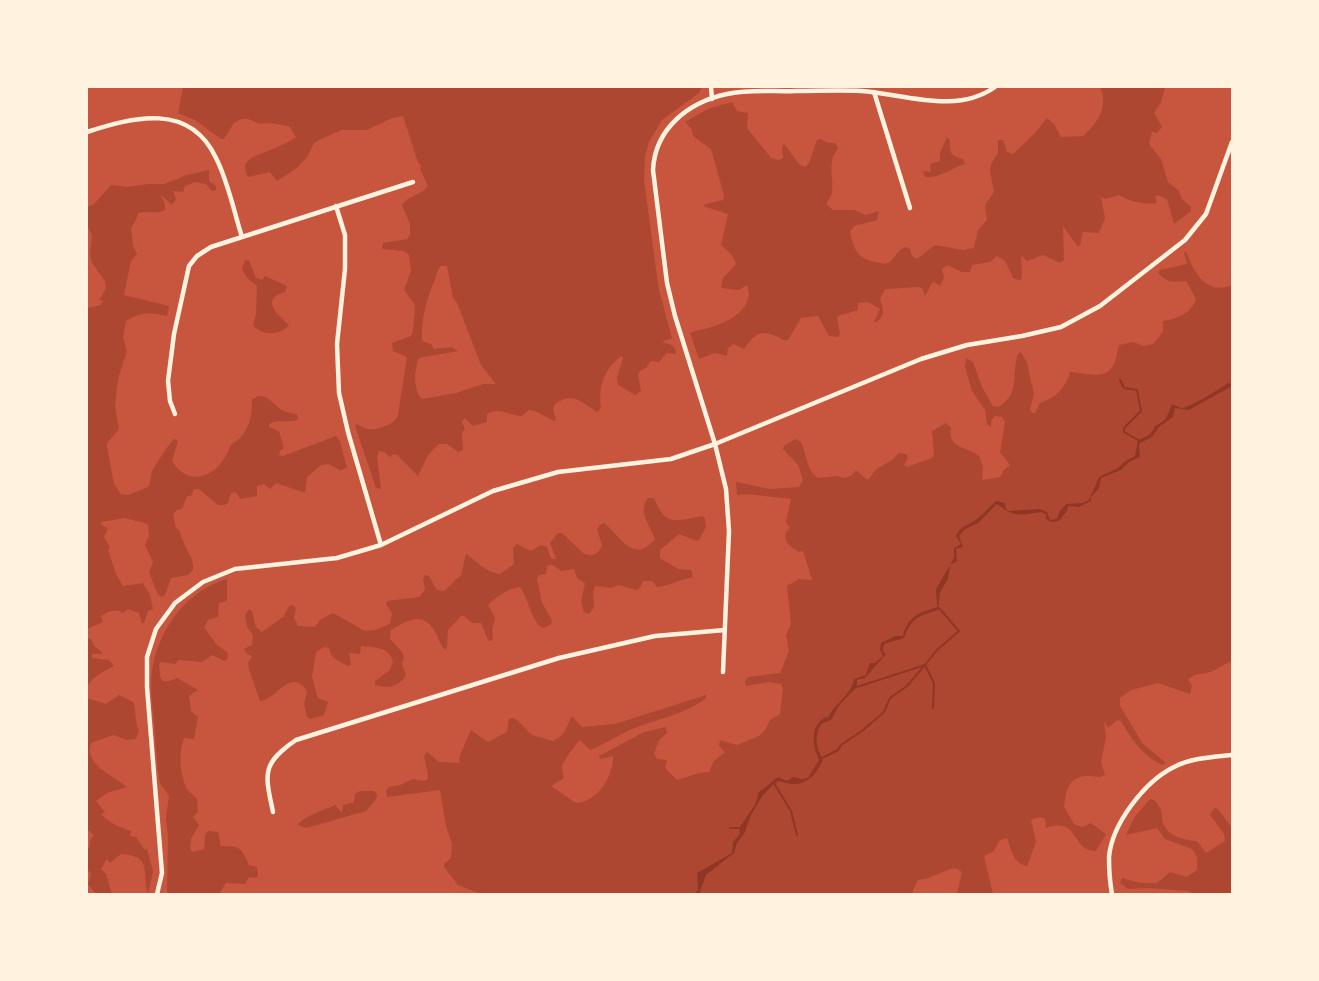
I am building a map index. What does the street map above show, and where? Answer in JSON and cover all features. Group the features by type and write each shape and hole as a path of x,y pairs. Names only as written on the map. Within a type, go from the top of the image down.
{"street":[{"path":"711,87 712,99"},
{"path":"723,672 729,531 726,489 715,444 667,283 653,170 655,153 664,134 683,113 727,94 874,92 952,102 972,99 995,87"},
{"path":"874,92 910,208"},
{"path":"87,132 124,120 158,118 186,124 203,137 216,158 242,237"},
{"path":"157,894 162,873 147,687 147,657 156,629 175,603 203,582 235,569 337,558 381,545 493,492 558,472 671,459 715,444 921,359 967,345 1061,327 1100,306 1185,240 1206,214 1232,142"},
{"path":"175,414 170,400 168,381 174,334 189,266 197,256 211,247 413,182"},
{"path":"336,206 345,235 345,269 338,344 339,393 381,545"},
{"path":"273,812 267,783 268,767 278,752 296,740 559,658 655,636 725,630"},
{"path":"1112,894 1109,856 1121,820 1143,789 1174,767 1209,757 1232,755"}],"shaded area":[{"path":"183,87 702,87 699,93 662,120 649,142 645,156 644,180 659,290 672,338 662,342 672,345 676,354 667,353 659,362 651,361 646,368 641,370 638,374 641,391 635,395 618,385 617,378 622,356 607,372 600,393 601,408 597,412 578,400 568,398 555,404 553,409 556,420 554,421 529,410 522,416 500,411 491,412 487,414 487,422 473,426 465,418 462,422 465,429 462,433 463,450 458,452 447,444 439,444 428,455 418,476 397,455 390,457 379,451 377,457 381,489 376,488 355,426 357,424 368,429 376,429 387,426 398,416 407,357 393,351 392,343 411,336 415,305 404,290 411,271 409,255 404,251 382,249 383,243 407,239 410,235 410,224 402,205 428,186 420,169 421,165 418,163 403,116 392,118 367,130 342,130 319,140 314,143 307,157 298,167 277,181 270,172 248,177 245,166 254,156 296,137 289,126 260,124 242,119 234,123 224,139 221,139 195,120 178,113","holes":["441,266 447,266 453,298 481,365 496,384 483,384 456,393 422,399 415,380 419,358 458,351 452,347 434,349 431,344 422,341 423,317 429,295 439,269"]},
{"path":"1100,87 1165,87 1161,102 1154,113 1162,127 1157,133 1152,132 1149,144 1161,159 1168,182 1179,191 1182,199 1191,207 1191,211 1174,224 1167,199 1158,195 1155,196 1157,203 1152,204 1119,195 1105,199 1101,197 1105,218 1099,233 1083,232 1078,247 1063,226 1064,260 1060,263 1043,255 1027,261 1021,255 1021,280 1014,279 1005,261 997,256 990,262 972,265 970,272 962,272 947,265 942,269 944,278 940,286 932,283 925,296 922,288 919,287 885,289 880,299 882,314 876,322 874,322 880,309 868,302 858,303 858,310 838,316 840,334 838,337 829,336 818,316 801,318 788,340 762,333 754,337 744,349 733,344 728,348 727,356 715,353 699,359 690,333 716,326 732,318 744,307 749,293 747,285 739,290 721,288 723,278 736,264 732,255 721,245 728,214 703,206 723,200 724,195 711,149 694,137 691,128 685,122 708,109 732,102 737,111 748,113 747,128 771,158 779,160 783,158 784,144 799,164 805,167 809,163 817,140 835,143 838,148 833,156 832,192 827,205 833,210 855,210 865,215 879,211 877,220 854,226 850,232 854,247 860,256 885,264 906,247 917,259 935,245 963,250 974,248 978,230 987,220 985,205 994,192 990,171 991,164 998,153 998,140 1003,140 1007,152 1013,154 1047,118 1054,124 1061,137 1083,136 1100,115 1103,101"},
{"path":"947,137 950,140 952,153 963,159 965,164 940,175 925,177 923,171 931,172 930,164 940,161 940,153"},
{"path":"209,170 209,181 216,186 216,190 212,191 206,184 195,182 185,186 183,192 173,191 176,199 172,205 160,194 165,210 138,213 131,228 133,246 137,254 131,261 124,295 169,306 167,316 146,314 126,321 123,338 127,351 118,379 115,406 119,429 107,443 114,484 121,494 128,495 148,487 153,470 174,439 178,441 172,461 179,470 195,477 211,472 224,458 230,446 246,430 251,416 252,400 260,396 284,411 297,414 297,420 269,424 269,427 279,431 284,448 279,455 283,456 336,436 340,441 347,468 340,470 328,464 321,465 307,477 305,493 276,483 270,489 264,484 257,486 257,496 240,499 236,492 231,493 228,503 224,505 218,505 199,489 194,489 191,496 187,496 182,509 173,514 176,528 180,531 192,560 193,570 188,575 171,578 165,595 161,597 157,593 149,572 153,562 145,545 149,535 148,524 125,518 101,522 108,529 104,537 110,547 108,550 116,574 123,586 143,583 150,595 153,609 148,611 144,623 139,613 128,609 123,613 115,610 101,616 103,622 87,629 87,308 101,305 103,301 99,300 106,288 105,281 92,263 90,254 92,235 87,225 87,207 94,204 111,185 128,187 164,184"},
{"path":"1186,251 1197,274 1208,285 1223,288 1232,285 1232,661 1210,672 1191,677 1188,680 1192,685 1190,694 1158,683 1131,690 1120,698 1120,706 1143,744 1166,763 1162,765 1143,752 1121,721 1117,720 1108,728 1104,721 1106,737 1101,762 1105,775 1085,776 1074,780 1068,787 1064,807 1074,824 1082,827 1091,823 1106,834 1096,851 1082,846 1065,827 1046,828 1045,819 1039,817 1031,820 1036,842 1027,866 1015,859 1007,838 999,841 994,851 984,856 993,894 957,894 962,872 955,868 918,880 913,894 481,894 458,885 444,867 444,864 451,858 452,844 446,826 440,790 387,797 386,791 389,787 413,779 427,780 424,756 427,752 439,762 459,763 471,730 488,742 507,732 509,719 512,718 532,735 553,741 564,733 572,716 582,727 615,724 706,695 706,698 688,709 628,731 590,750 580,740 563,764 564,778 551,786 576,803 591,798 598,793 608,779 613,763 613,756 600,759 599,756 644,732 666,727 667,733 659,740 654,754 657,759 667,760 665,768 677,780 709,772 713,762 725,752 719,746 720,740 737,745 759,736 770,720 780,714 783,689 781,684 769,682 746,686 745,682 748,677 780,673 789,651 786,635 791,624 787,586 799,579 812,580 803,551 799,552 793,548 786,539 786,532 790,528 786,522 791,499 737,495 736,482 770,489 799,487 803,480 798,465 783,449 795,439 801,442 809,466 818,478 837,476 843,478 851,476 856,470 869,479 875,470 899,453 906,454 908,458 904,465 907,467 932,458 934,455 932,431 946,423 951,428 952,440 955,443 979,456 983,467 982,480 1000,477 1010,465 1000,452 1005,422 1002,417 995,416 991,421 991,427 987,424 985,410 972,391 965,367 966,358 973,362 982,387 993,406 998,407 1005,402 1013,390 1016,361 1021,352 1027,363 1034,394 1030,409 1032,413 1035,413 1040,403 1060,391 1070,372 1094,375 1106,373 1114,364 1119,345 1133,342 1144,346 1153,344 1163,332 1163,321 1179,317 1191,308 1196,299 1186,281 1167,280 1158,272 1187,264 1184,253"},
{"path":"249,260 256,278 262,280 265,276 287,286 285,292 277,295 272,303 276,312 289,325 281,331 266,333 256,329 253,325 256,314 257,286 247,278 242,269 245,261"},
{"path":"1228,383 1232,386 1189,410 1175,408 1173,417 1159,427 1152,437 1140,443 1140,457 1129,462 1121,470 1101,478 1099,488 1091,497 1091,501 1079,507 1068,506 1059,521 1051,522 1046,519 1046,514 1041,512 1013,514 1005,510 997,504 978,523 965,529 959,536 963,547 956,549 957,561 950,565 948,579 940,592 938,610 913,621 904,638 884,644 883,651 886,654 865,678 857,680 857,687 840,704 831,720 821,724 817,733 817,742 823,760 815,773 811,778 801,783 779,781 763,795 734,853 706,875 699,894 694,894 698,890 697,873 732,853 733,842 740,834 739,828 755,805 759,792 778,777 787,781 793,777 808,778 819,760 814,743 816,726 825,717 828,718 850,689 854,679 866,675 870,663 875,663 883,656 880,650 881,643 895,636 903,636 908,624 915,616 937,607 936,589 954,558 954,548 961,544 956,536 959,531 977,519 996,501 1005,503 1008,511 1040,509 1047,512 1050,520 1057,519 1066,504 1083,503 1089,500 1099,477 1135,456 1138,440 1152,432 1155,426 1165,419 1172,404 1184,407 1205,398"},
{"path":"648,498 654,498 662,514 672,520 702,516 705,518 706,527 699,540 679,534 660,550 660,558 678,569 691,570 693,577 657,587 652,581 643,581 640,588 636,590 619,585 611,588 595,586 594,607 589,614 584,612 581,602 585,583 577,578 574,569 561,571 549,565 546,574 539,575 537,579 542,603 552,620 551,625 542,628 520,587 511,589 488,605 495,618 491,641 488,640 481,623 472,623 464,616 461,616 448,630 445,650 431,626 421,619 409,620 391,630 390,639 402,652 404,658 402,664 406,675 397,684 389,687 375,685 375,681 390,670 393,661 384,650 361,646 360,654 349,653 351,665 348,666 334,657 329,648 324,647 316,652 312,677 318,698 328,702 324,715 310,719 307,717 304,704 307,691 301,684 295,682 289,683 266,700 260,701 249,670 248,663 252,656 244,649 252,645 253,635 247,627 245,615 249,609 252,611 256,627 262,632 283,617 289,606 293,605 296,608 294,618 298,626 315,627 321,619 333,613 365,631 375,630 390,624 392,613 386,604 387,601 419,597 425,590 423,578 425,575 429,576 437,590 444,591 461,575 466,554 484,568 500,574 514,564 513,548 517,544 531,551 541,545 547,547 551,559 556,559 550,543 558,533 562,533 584,554 592,555 599,551 602,545 597,529 604,523 633,549 647,547 655,539 644,513"},
{"path":"227,579 227,601 219,603 218,617 208,620 204,627 217,645 228,653 227,660 224,661 212,655 202,662 179,660 175,664 161,662 159,664 160,677 163,681 177,678 198,690 189,696 191,711 198,717 194,739 184,738 180,757 186,788 197,799 198,812 193,817 199,825 191,839 190,849 193,852 204,849 205,835 208,831 218,832 221,846 239,848 249,865 257,867 258,876 249,877 245,884 226,883 219,894 169,894 167,892 166,818 169,796 161,785 158,768 151,690 153,667 164,634 183,606 196,594"},
{"path":"87,638 91,639 94,646 102,652 102,654 92,654 92,658 109,660 114,666 96,677 87,686"},
{"path":"119,695 133,702 139,730 136,739 127,740 113,735 91,743 90,751 92,758 101,769 127,787 107,793 96,801 105,812 101,814 104,817 131,831 130,836 136,837 145,850 147,849 153,871 148,894 144,865 131,855 121,854 110,863 107,859 101,869 106,874 112,894 95,893 88,884 91,874 87,869 87,851 94,835 87,829 87,698 106,704"},
{"path":"360,791 374,791 377,794 376,799 366,811 306,828 298,825 309,816 335,805 342,813 343,805 354,802 355,794"},
{"path":"1150,799 1154,800 1160,808 1163,823 1170,833 1197,841 1206,853 1225,841 1224,834 1210,815 1215,808 1218,809 1232,828 1232,894 1194,894 1188,891 1148,888 1128,889 1120,883 1122,878 1140,883 1157,883 1170,872 1187,877 1197,870 1197,857 1192,849 1165,839 1157,828 1126,835 1134,818"}],"waterway":[{"path":"1120,380 1124,388 1137,390 1141,411 1124,428 1124,432 1138,440"},
{"path":"857,687 925,665 937,650 959,631 939,608"},
{"path":"822,758 838,750 841,745 884,712 890,698 907,686 925,665 934,683 933,708"},
{"path":"774,783 791,811 797,835"},
{"path":"730,828 738,828"}]}
